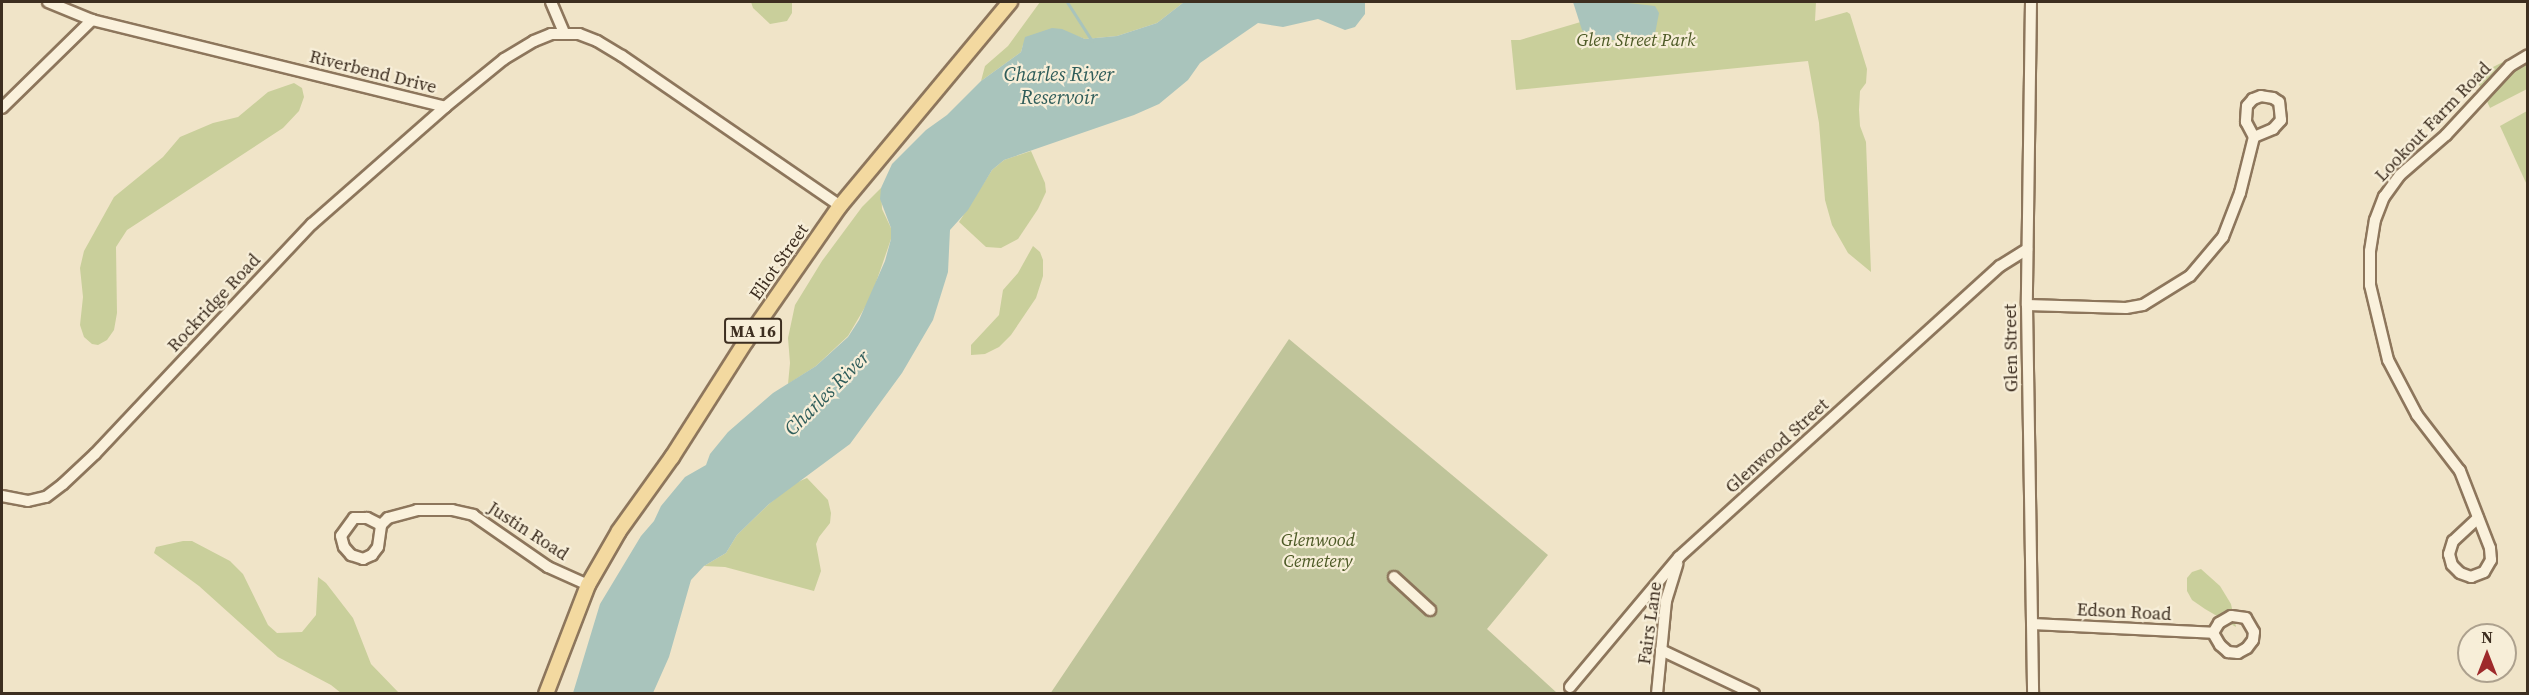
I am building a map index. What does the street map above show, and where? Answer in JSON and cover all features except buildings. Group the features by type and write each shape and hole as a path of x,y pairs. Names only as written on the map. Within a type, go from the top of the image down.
{"main road":[{"name":"Eliot Street","path":"546,693 588,585 620,531 672,457 753,331 840,206 1010,2"}],"street":[{"name":"Riverbend Drive","path":"48,2 92,20 445,107 504,59 534,41 564,33 597,41 840,206"},
{"path":"551,2 564,33"},
{"name":"Glen Street","path":"2031,2 2027,305 2033,693"},
{"path":"2,108 92,20"},
{"name":"Lookout Farm Road","path":"2478,518 2453,541 2449,555 2452,565 2460,573 2471,577 2484,572 2491,560 2490,548 2460,471 2416,415 2388,360 2370,285 2370,251 2375,220 2384,197 2400,175 2452,129 2511,66 2528,55"},
{"name":"Rockridge Road","path":"2,496 28,501 46,496 63,484 95,454 312,225 445,107"},
{"path":"2027,305 2126,308 2144,305 2190,276 2223,237 2240,193 2254,137"},
{"name":"Glenwood Street","path":"1570,687 1679,557 2000,266 2027,249"},
{"name":"Justin Road","path":"381,525 388,518 417,510 452,510 473,515 548,567 588,585"},
{"name":"Fairs Lane","path":"1657,693 1666,601 1679,557"},
{"path":"1394,577 1430,610"},
{"name":"Edson Road","path":"2032,624 2213,633"},
{"path":"1661,650 1754,693"}],"green space":[{"path":"751,2 792,2 792,13 787,21 770,24 753,8"},
{"path":"1040,2 1184,2 1157,23 1117,36 1085,39 1074,35 1023,45 1021,52 981,81 985,66 1008,46"},
{"name":"Glen Street Park","path":"1617,2 1816,2 1815,21 1847,12 1850,14 1867,69 1866,83 1860,91 1859,110 1860,126 1866,142 1871,272 1848,253 1832,225 1825,200 1819,123 1808,61 1516,90 1511,40 1520,40 1584,21"},
{"path":"2527,50 2527,89 2490,108 2475,76"},
{"path":"294,83 302,88 304,97 299,111 283,128 127,230 116,247 117,313 114,330 107,340 98,345 92,344 84,337 80,325 83,297 80,268 84,251 114,197 163,157 180,137 213,123 238,117 268,92"},
{"path":"2527,111 2527,185 2500,126"},
{"path":"1031,151 1045,183 1046,192 1038,209 1018,239 1001,248 986,247 959,222 992,170 1004,160"},
{"path":"881,188 882,209 891,228 891,239 871,297 848,336 816,366 788,384 790,363 788,338 795,305 822,261 862,207"},
{"path":"1033,246 1040,252 1043,260 1043,276 1036,298 1011,335 999,347 985,354 971,355 971,345 999,315 1003,290 1018,273"},
{"name":"Glenwood Cemetery","path":"1289,339 1548,555 1487,629 1557,693 1050,694"},
{"path":"807,478 828,500 831,513 830,523 816,544 821,571 814,591 725,567 704,566 726,553 737,535 769,504 793,484"},
{"path":"192,541 230,561 243,574 268,625 277,633 302,632 316,615 318,577 326,583 353,618 371,664 399,693 341,693 331,685 278,657 199,586 154,553 156,547"},
{"path":"2201,569 2220,586 2231,604 2236,627 2192,600 2187,591 2187,578 2192,572"}],"water":[{"name":"Charles River Reservoir","path":"1184,2 1365,2 1365,14 1355,27 1345,30 1318,19 1283,27 1258,23 1200,63 1188,80 1159,104 1134,115 1004,160 992,170 968,210 950,230 948,272 933,320 902,373 850,444 769,504 737,535 726,553 704,566 691,580 669,657 653,693 573,693 600,604 641,536 654,521 661,506 685,477 706,465 710,454 728,432 773,393 816,366 848,337 859,320 885,261 891,239 891,228 880,199 881,188 892,164 981,81 1021,52 1025,37 1052,28 1062,29 1085,39 1117,36 1157,23"},
{"path":"1573,2 1619,2 1655,6 1659,13 1653,44 1593,38 1582,30"}],"waterway":[{"path":"1067,2 1092,41"}],"water label":[{"name":"Charles River","path":"827,393"}]}
